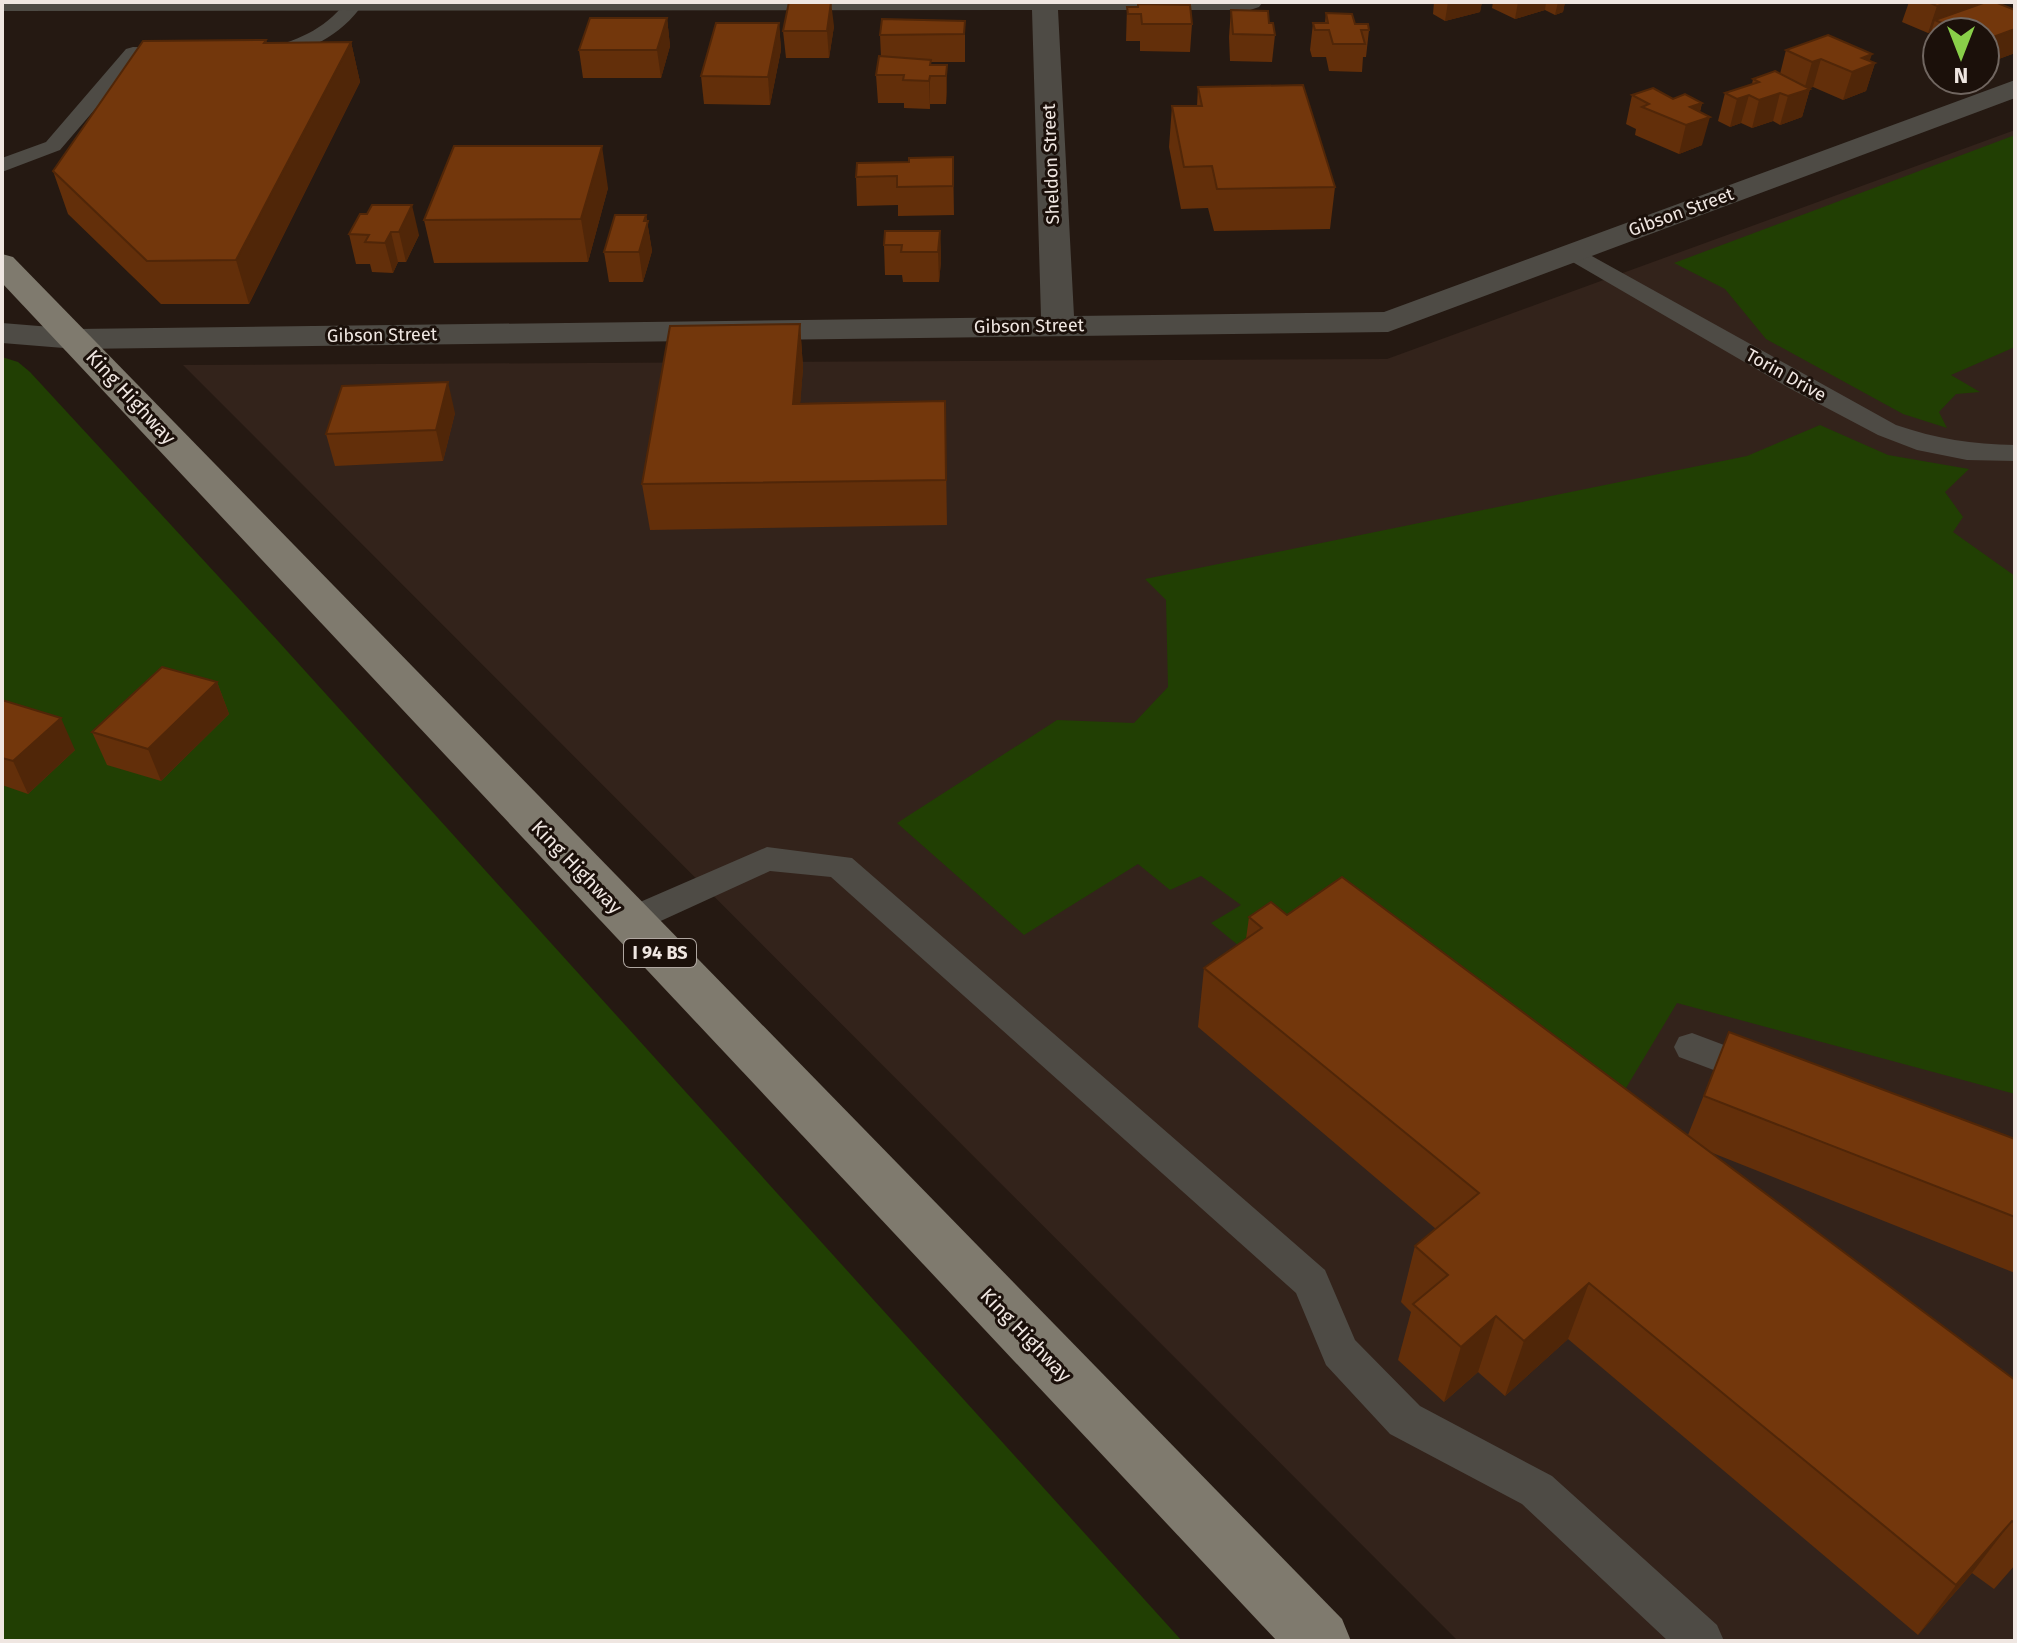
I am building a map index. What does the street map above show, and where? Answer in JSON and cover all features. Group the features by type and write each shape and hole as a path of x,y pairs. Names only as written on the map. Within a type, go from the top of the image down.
{"main road":[{"name":"King Highway","path":"2,264 1320,1641"}],"street":[{"name":"Sheldon Street","path":"1045,2 1058,326"},
{"path":"2,3 1250,2"},
{"name":"Gibson Street","path":"2,333 76,339 1388,322 2015,88"}],"lane":[{"path":"251,54 266,54 315,42 339,25 355,3"},
{"path":"2,166 53,146 133,53 192,54"},
{"name":"Torin Drive","path":"1572,252 1798,383 1887,430 1926,444 1967,452 2015,453"},
{"path":"629,921 767,859 840,866 1311,1282 1340,1352 1405,1420 1537,1490 1701,1641"},
{"path":"1692,1047 1795,1088"}],"shaded area":[{"path":"2015,130 2015,1641 1458,1641 183,365 1387,359"}],"green space":[{"path":"2015,135 2015,347 1951,375 1980,392 1956,394 1939,412 1947,428 1903,414 1766,339 1725,289 1674,263"},
{"path":"2,357 18,362 30,372 278,641 1182,1641 2,1641"},
{"path":"1820,425 1888,455 1969,469 1945,492 1963,517 1953,532 2015,576 2015,1094 1677,1003 1602,1128 1244,950 1211,923 1241,905 1201,876 1170,890 1138,864 1024,935 897,823 1057,720 1134,723 1168,687 1166,600 1145,579 1747,456"}],"building":[{"path":"789,2 831,2 827,31 783,31"},
{"path":"1928,2 1951,2 1937,6"},
{"path":"1986,2 1995,2 2015,10 2015,29 2001,34 2001,16 1946,16"},
{"path":"1138,4 1190,5 1192,24 1142,24 1141,14 1128,14 1127,7 1138,7"},
{"path":"1231,10 1268,11 1275,35 1233,34"},
{"path":"1326,13 1352,14 1355,24 1368,24 1369,30 1361,30 1365,44 1333,44 1329,30 1315,30 1313,23 1328,23"},
{"path":"590,18 667,18 657,50 579,50"},
{"path":"882,19 965,21 964,34 880,35"},
{"path":"716,23 779,23 768,77 701,76"},
{"path":"1828,35 1872,54 1862,58 1875,63 1852,72 1821,59 1812,62 1786,50"},
{"path":"266,40 264,43 351,42 236,260 147,261 53,171 143,41"},
{"path":"879,56 931,60 930,65 947,65 946,76 930,76 929,81 903,80 904,75 876,75"},
{"path":"1775,71 1810,89 1788,96 1780,93 1759,100 1749,95 1737,99 1725,93 1759,82 1753,79"},
{"path":"1303,85 1335,187 1217,189 1212,166 1184,167 1172,106 1202,106 1198,87"},
{"path":"1653,88 1673,99 1685,94 1702,103 1690,107 1710,117 1686,125 1642,107 1649,104 1632,95"},
{"path":"454,146 602,146 581,219 424,220"},
{"path":"953,157 953,186 897,187 897,176 856,177 857,163"},
{"path":"372,205 412,205 399,232 391,232 385,243 365,242 369,235 349,234 360,214 367,214"},
{"path":"615,215 646,215 644,221 648,221 639,252 604,252"},
{"path":"885,231 940,231 938,252 901,252 902,245 884,245"},
{"path":"800,324 793,404 945,401 946,480 642,484 670,326"},
{"path":"448,382 436,430 326,434 342,386"},
{"path":"162,667 217,682 148,749 92,732"},
{"path":"2,700 61,718 13,761 2,758"},
{"path":"1342,877 2015,1380 2015,1523 2012,1521 1956,1585 1589,1283 1524,1341 1496,1316 1461,1347 1413,1304 1448,1275 1415,1246 1479,1193 1204,968 1262,928 1249,917 1271,902 1287,915"},
{"path":"1729,1032 2015,1139 2015,1217 1704,1096"}]}
